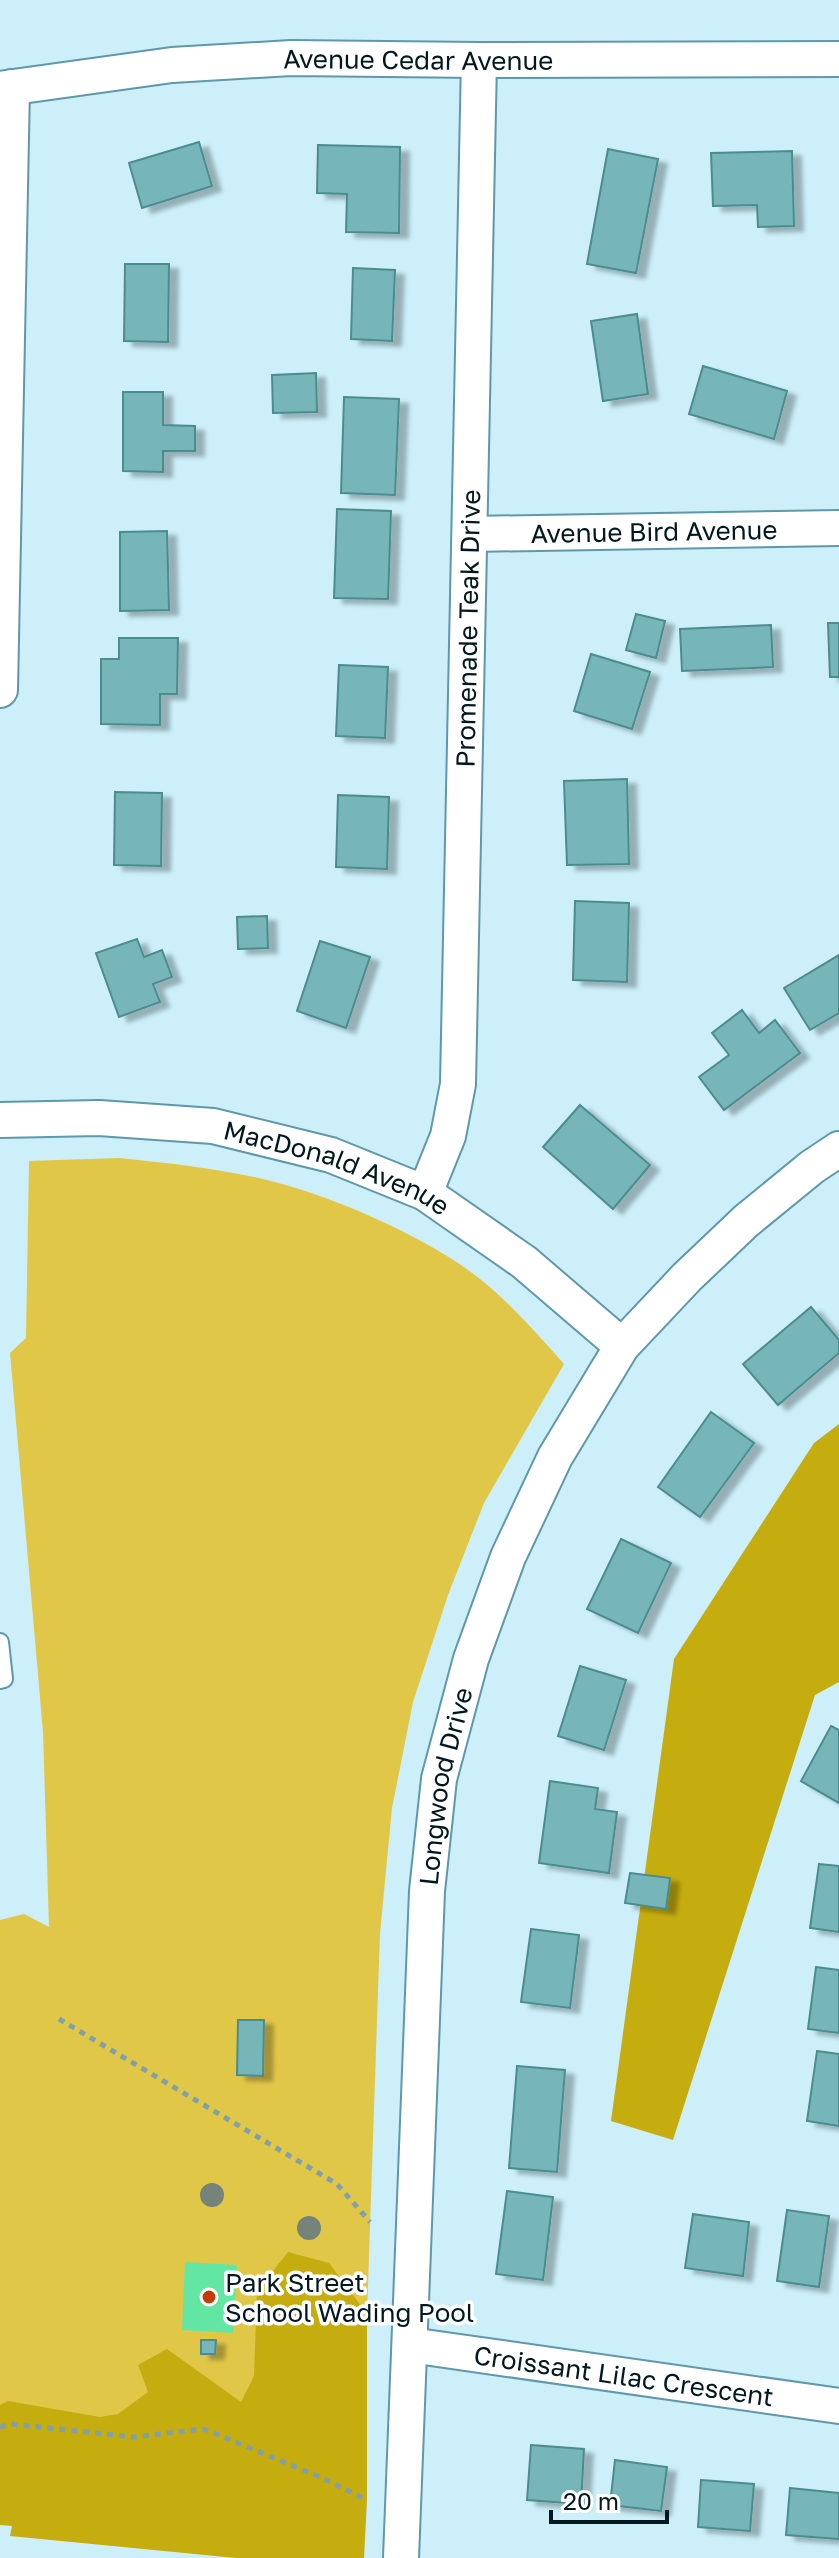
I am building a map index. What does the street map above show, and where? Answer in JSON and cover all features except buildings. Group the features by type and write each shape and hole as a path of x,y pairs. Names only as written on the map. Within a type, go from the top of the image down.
{"street":[{"name":"Avenue Cedar Avenue","path":"6,88 172,65 291,58 839,59"},
{"name":"Promenade Teak Drive","path":"425,1193 448,1136 458,1084 479,60"},
{"path":"0,690 6,88"},
{"name":"Avenue Bird Avenue","path":"470,534 839,528"},
{"name":"MacDonald Avenue","path":"0,1120 99,1118 213,1126 331,1155 425,1193 524,1262 622,1346"},
{"name":"Longwood Drive","path":"401,2558 427,1891 439,1779 471,1659 508,1557 555,1457 622,1346 687,1277 746,1221 839,1149"},
{"name":"Croissant Lilac Crescent","path":"410,2345 839,2406"}],"lane":[{"path":"0,1642 4,1679 0,1680"}],"path":[{"path":"59,2019 337,2184 370,2222"},
{"path":"0,2427 11,2424 134,2437 204,2429 367,2500"}],"shaded area":[{"path":"119,1158 263,1179 338,1203 390,1225 437,1250 487,1285 564,1364 484,1503 448,1595 413,1702 392,1808 380,1933 367,2314 367,2500 0,2427 0,1920 24,1914 49,1927 43,1732 10,1353 26,1338 29,1161"},
{"path":"839,1424 839,1682 815,1695 673,2140 611,2121 674,1659 814,1443"},
{"path":"288,2252 329,2263 367,2314 364,2558 236,2558 10,2536 12,2526 0,2525 0,2405 8,2401 100,2417 118,2414 148,2392 138,2365 167,2349 241,2402 254,2376 257,2291"},
{"name":"Park Street School Wading Pool","path":"185,2262 237,2265 233,2333 182,2330"}],"place":[{"name":"Park Street School Wading Pool","path":"209,2297"}]}
